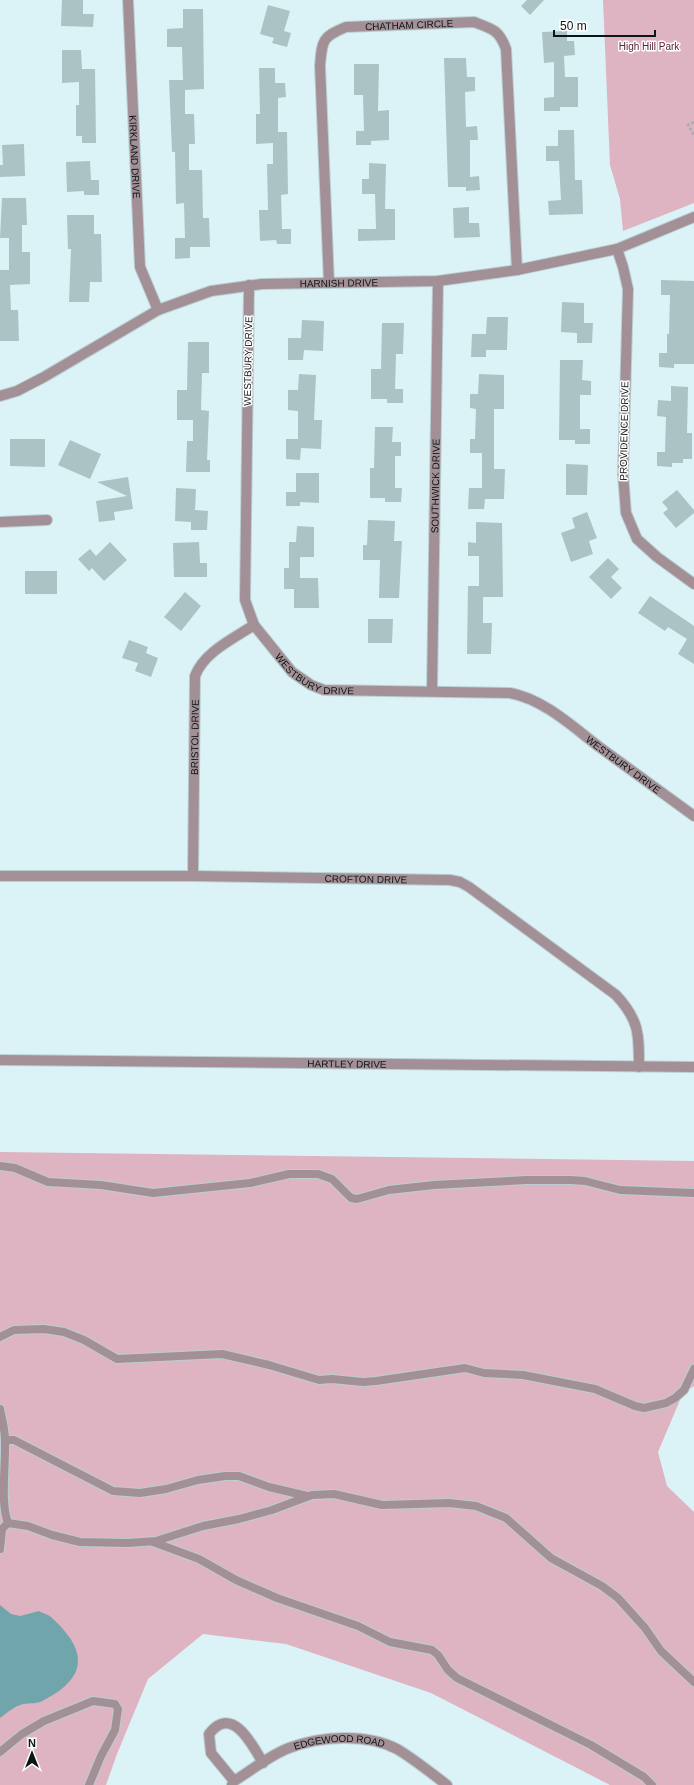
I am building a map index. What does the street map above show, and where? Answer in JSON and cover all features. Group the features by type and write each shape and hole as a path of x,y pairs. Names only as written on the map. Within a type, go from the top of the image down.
{"street":[{"name":"KIRKLAND DRIVE","path":"128,0 140,267 158,310"},
{"name":"CHATHAM CIRCLE","path":"329,282 320,66 321,48 328,35 346,27 474,22 488,27 502,36 506,49 517,270"},
{"name":"HARNISH DRIVE","path":"0,396 17,391 44,377 158,310 211,291 249,285 329,282 438,281 517,270 617,248 694,217"},
{"name":"PROVIDENCE DRIVE","path":"617,248 628,289 623,474 626,513 637,539 657,557 694,584"},
{"name":"SOUTHWICK DRIVE","path":"432,691 438,281"},
{"name":"WESTBURY DRIVE","path":"249,285 244,582 245,600 254,625 292,672 311,686 324,690 432,691 510,693 522,695 535,701 694,816"},
{"path":"0,522 47,520"},
{"name":"BRISTOL DRIVE","path":"193,876 196,676 202,662 254,625"},
{"name":"CROFTON DRIVE","path":"0,876 193,876 442,880 460,882 469,886 616,995 628,1009 636,1022 639,1066"},
{"name":"HARTLEY DRIVE","path":"0,1060 694,1067"},
{"path":"233,1783 211,1753 209,1734 214,1727 222,1724 232,1724 241,1730 251,1742 263,1763"},
{"name":"EDGEWOOD ROAD","path":"233,1783 288,1748 317,1740 345,1739 372,1741 396,1749 447,1785"}],"lane":[{"path":"0,1166 15,1168 48,1182 101,1186 153,1193 250,1183 289,1174 305,1173 325,1175 335,1182 351,1198 357,1199 389,1190 434,1185 527,1180 585,1181 620,1190 694,1193"},
{"path":"0,1337 14,1330 44,1329 64,1332 84,1340 117,1359 222,1354 268,1365 305,1378 319,1380 332,1379 370,1382 465,1368 484,1373 523,1375 595,1389 635,1406 644,1408 666,1403 675,1398 684,1390 694,1369"},
{"path":"0,1409 5,1440 2,1498 4,1516 8,1523"},
{"path":"5,1440 14,1440 113,1491 140,1493 166,1489 198,1480 225,1476 239,1476 268,1487 309,1496"},
{"path":"0,1549 2,1528 8,1523 28,1526 52,1535 80,1542 128,1544 150,1542 203,1526 239,1519 309,1496 334,1494 382,1505 460,1503 476,1506 506,1518 551,1558 602,1586 618,1598 644,1628 661,1651 694,1682"},
{"path":"150,1542 199,1559 236,1580 277,1598 358,1626 390,1642 432,1650 438,1655 448,1670 457,1678 591,1745 644,1777 652,1785"},
{"path":"0,1752 22,1734 59,1714 93,1701 115,1704 118,1709 115,1730 101,1756 89,1785"}],"path":[{"path":"694,122 688,125 694,135"}],"green space":[{"name":"High Hill Park","path":"603,0 694,0 694,203 623,231 620,199 610,165"},
{"path":"0,1152 694,1161 694,1386 683,1393 658,1452 667,1486 694,1512 694,1785 610,1785 431,1693 286,1644 203,1634 148,1679 106,1785 0,1785"}],"water":[{"path":"0,1605 11,1614 20,1616 39,1611 51,1617 64,1630 72,1641 77,1652 78,1662 76,1672 69,1682 59,1691 37,1703 23,1704 16,1707 0,1718"}],"building":[{"path":"62,0 83,0 83,14 94,14 93,27 61,26"},
{"path":"527,0 544,0 530,15 521,6"},
{"path":"268,5 290,11 284,31 291,33 287,47 272,43 274,38 260,34"},
{"path":"183,9 203,9 204,89 185,90 185,114 194,114 195,144 189,144 189,170 202,170 203,218 209,218 210,247 190,247 190,258 175,259 175,238 185,238 184,203 176,204 175,152 172,152 169,80 183,80 182,47 167,47 167,29 183,28"},
{"path":"567,31 567,41 574,41 575,55 564,56 565,77 578,77 578,107 560,107 560,111 544,111 544,98 554,97 554,62 544,63 542,32"},
{"path":"62,50 81,50 82,69 95,69 96,143 82,143 82,136 76,136 76,105 79,105 79,82 62,83"},
{"path":"444,58 466,58 467,77 475,77 475,91 465,92 466,127 477,126 478,140 470,140 470,177 479,176 480,190 466,191 466,187 448,187"},
{"path":"354,64 379,64 378,111 389,110 389,140 371,141 371,145 356,145 356,131 364,131 363,95 354,95"},
{"path":"259,68 275,68 275,83 285,83 286,97 278,98 278,132 287,132 288,194 281,195 282,229 291,229 291,244 277,244 276,240 260,241 259,210 268,210 267,164 273,164 273,143 256,144 256,114 260,114"},
{"path":"558,130 574,130 575,180 582,180 583,214 549,215 548,201 561,200 559,161 546,161 546,146 558,146"},
{"path":"24,144 25,176 0,177 0,165 3,165 2,145"},
{"path":"90,161 91,180 99,180 99,195 84,195 84,191 67,192 66,162"},
{"path":"369,163 386,164 385,209 395,209 395,240 358,241 358,229 376,229 375,194 362,194 362,179 369,179"},
{"path":"2,198 26,198 27,225 22,225 22,252 30,252 30,284 10,285 11,310 18,310 19,341 0,341 0,270 9,270 9,238 0,238"},
{"path":"469,207 469,223 479,223 480,237 454,238 453,208"},
{"path":"67,215 94,215 94,234 101,234 102,282 90,282 89,302 69,302 71,249 68,249"},
{"path":"661,280 694,281 694,364 674,364 674,368 659,367 659,353 667,353 670,295 661,295"},
{"path":"562,302 584,303 584,323 593,323 592,343 577,343 577,333 561,332"},
{"path":"487,317 508,317 507,350 486,350 486,357 471,357 472,334 486,334"},
{"path":"302,320 324,321 323,351 304,350 303,360 288,360 288,338 301,338"},
{"path":"382,323 404,323 403,354 396,354 395,389 403,389 403,403 387,403 387,399 371,399 371,369 381,369"},
{"path":"188,342 209,342 209,373 202,373 201,410 209,411 207,460 210,460 210,472 186,472 187,441 193,441 193,420 177,420 177,390 187,390"},
{"path":"560,360 583,360 582,380 591,381 591,395 580,395 580,429 590,429 590,444 575,444 575,440 559,440"},
{"path":"299,374 316,375 314,420 322,420 321,449 301,448 300,460 286,459 286,439 298,439 298,411 288,410 288,390 298,390"},
{"path":"479,374 504,375 504,409 494,409 494,469 505,469 504,499 485,499 484,509 468,509 469,488 482,488 482,453 470,453 470,439 475,439 476,409 470,408 470,394 478,394"},
{"path":"671,386 688,387 687,433 692,433 692,459 683,459 683,463 672,463 672,467 657,466 657,452 665,452 666,417 657,416 658,400 671,401"},
{"path":"375,427 393,427 392,442 401,442 401,456 395,456 395,488 402,488 401,502 385,502 385,498 370,498 370,468 374,468"},
{"path":"10,439 45,439 45,467 10,466"},
{"path":"70,440 101,454 90,479 58,465"},
{"path":"566,464 588,465 587,495 566,495"},
{"path":"296,473 319,473 319,503 300,502 300,506 286,506 286,492 296,492"},
{"path":"128,477 133,509 114,512 115,520 99,522 96,501 127,496 97,482"},
{"path":"176,488 196,489 195,510 208,511 207,530 191,530 191,522 175,521"},
{"path":"677,490 694,510 694,513 676,528 663,513 668,509 662,502"},
{"path":"587,512 597,538 589,541 593,554 571,562 561,533 575,528 572,518"},
{"path":"368,520 395,521 394,541 402,541 399,598 379,598 380,560 363,560 363,545 367,545"},
{"path":"476,522 502,523 503,597 483,597 483,623 492,623 491,654 467,654 468,586 479,586 479,556 468,556 468,542 476,543"},
{"path":"297,526 314,527 314,557 300,557 300,578 318,578 319,608 294,608 294,589 284,589 284,568 289,568 289,542 296,542"},
{"path":"110,542 127,560 104,581 92,568 89,571 78,559 90,549 96,556"},
{"path":"199,542 200,563 207,563 207,577 174,577 173,543"},
{"path":"608,558 619,569 611,577 622,588 611,599 589,577"},
{"path":"25,571 57,571 57,594 25,594"},
{"path":"185,592 201,606 181,631 164,617"},
{"path":"650,596 694,626 694,664 678,654 687,639 668,627 665,631 638,613"},
{"path":"368,619 393,619 392,643 368,643"},
{"path":"129,640 148,647 146,653 158,658 151,677 135,671 138,663 122,658"}]}
